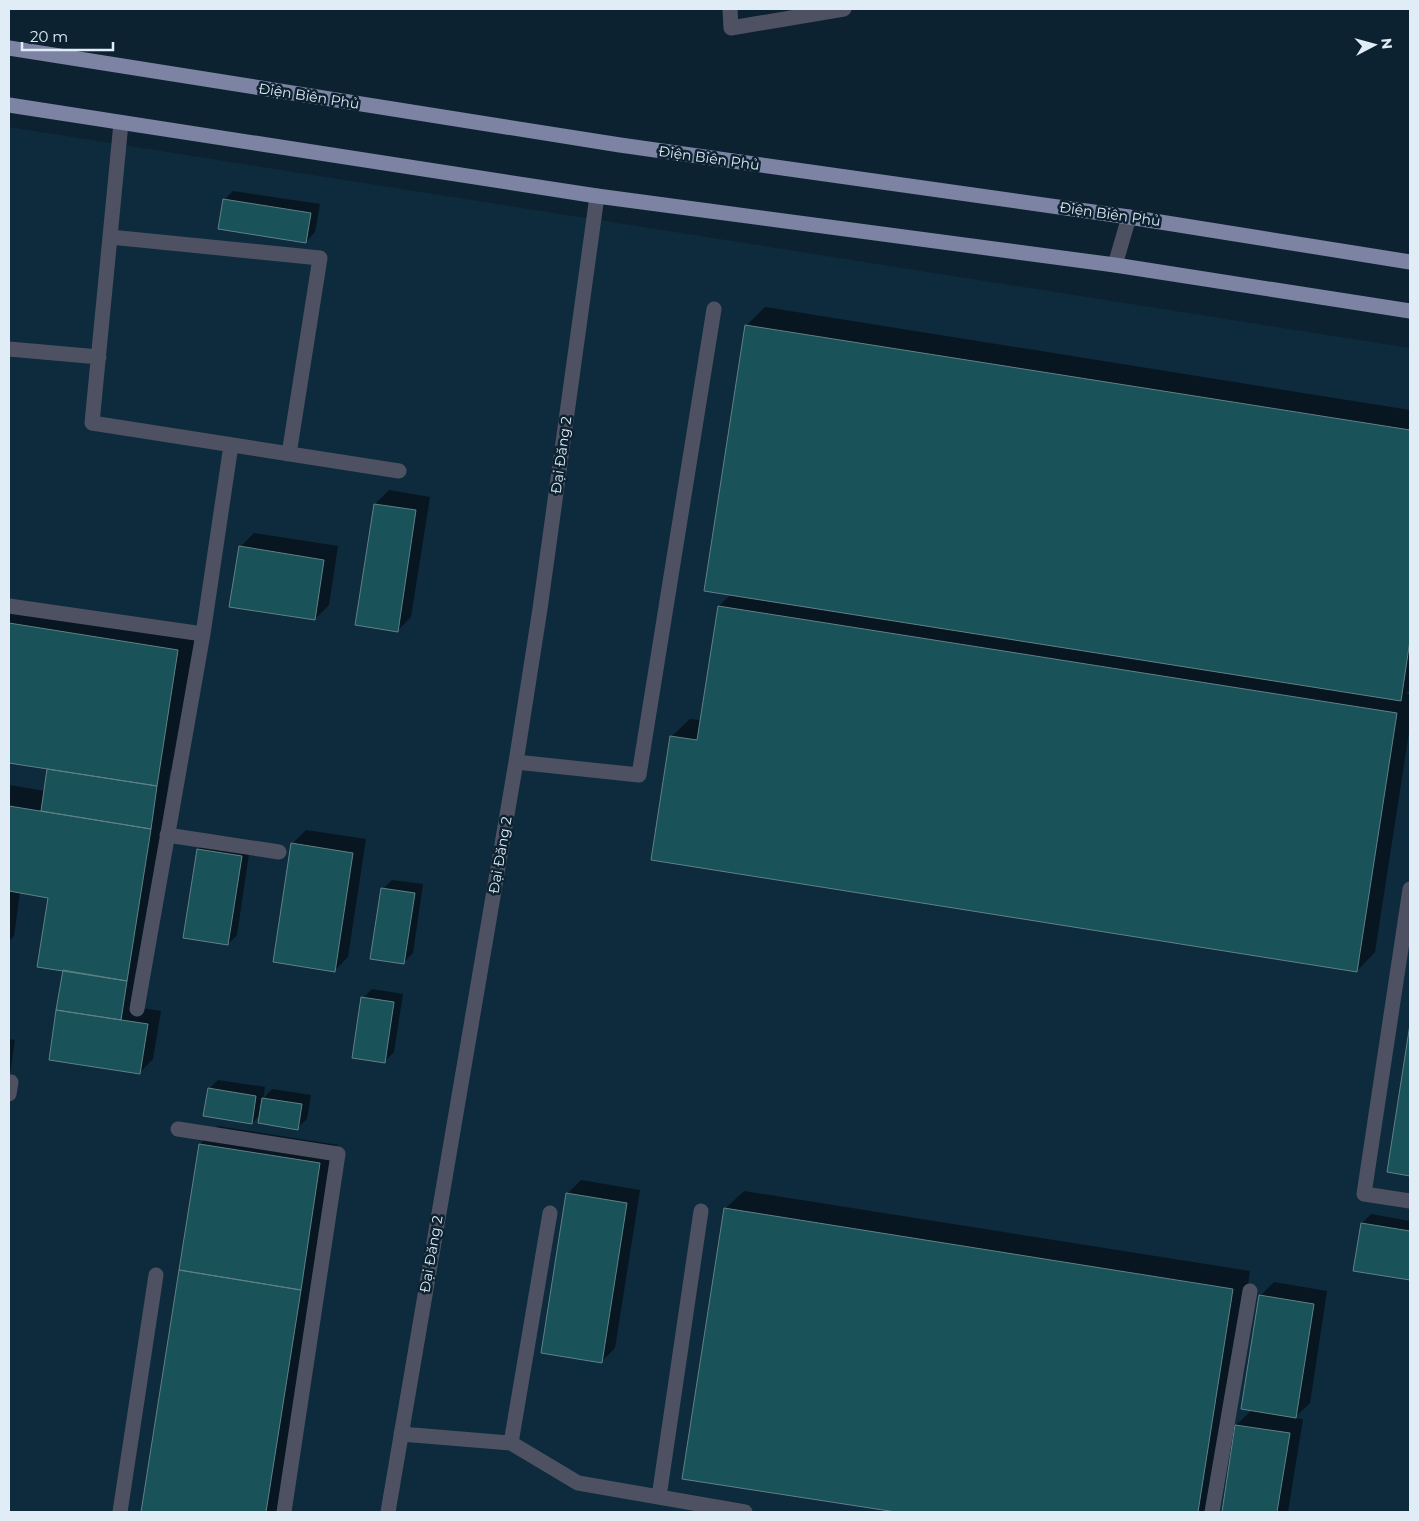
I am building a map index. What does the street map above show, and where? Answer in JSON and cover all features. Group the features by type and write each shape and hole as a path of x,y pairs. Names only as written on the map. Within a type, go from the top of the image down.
{"main road":[{"name":"Điện Biên Phủ","path":"9,48 620,145 1129,217 1410,262"},
{"path":"9,106 598,196 1115,265 1410,311"}],"street":[{"path":"730,9 732,28 844,9"},
{"path":"121,123 92,423 399,471"},
{"name":"Đại Đăng 2","path":"388,1512 516,762 540,609 598,196"},
{"path":"1115,265 1129,217"},
{"path":"110,237 320,258 290,454"},
{"path":"516,762 639,775 714,309"},
{"path":"9,349 99,357"},
{"path":"137,1009 203,634 230,445"},
{"path":"9,606 203,634"},
{"path":"167,835 279,852"},
{"path":"1410,889 1364,1194 1410,1201"},
{"path":"178,1129 338,1154 284,1512"},
{"path":"658,1497 701,1211"},
{"path":"511,1443 550,1213"},
{"path":"120,1512 156,1275"},
{"path":"1212,1512 1250,1291"},
{"path":"401,1434 511,1443 578,1483 745,1512"}],"shaded area":[{"path":"9,127 1410,348 1410,1512 9,1512"}],"building":[{"path":"223,199 311,213 306,243 218,229"},
{"path":"745,325 1410,430 1410,640 1401,701 704,591"},
{"path":"374,504 416,510 398,632 355,625"},
{"path":"239,546 324,560 315,620 229,607"},
{"path":"718,606 1397,713 1357,972 651,860 670,736 697,740"},
{"path":"9,623 178,650 157,786 9,763"},
{"path":"47,769 157,786 151,829 41,811"},
{"path":"9,806 151,829 127,981 37,967 48,898 9,891"},
{"path":"291,843 353,853 335,972 273,962"},
{"path":"197,849 242,856 228,945 183,938"},
{"path":"381,888 415,893 404,964 370,959"},
{"path":"63,970 127,981 121,1020 56,1010"},
{"path":"361,997 394,1002 385,1063 352,1058"},
{"path":"56,1010 148,1024 140,1074 49,1060"},
{"path":"1410,1024 1410,1176 1387,1172"},
{"path":"208,1088 256,1096 252,1124 203,1116"},
{"path":"262,1098 302,1104 298,1130 258,1123"},
{"path":"199,1144 320,1163 301,1290 179,1270"},
{"path":"566,1193 627,1203 602,1363 541,1353"},
{"path":"724,1208 1233,1289 1198,1512 896,1512 682,1479"},
{"path":"1361,1223 1410,1231 1410,1280 1353,1271"},
{"path":"179,1270 301,1290 266,1512 141,1512"},
{"path":"1259,1295 1314,1304 1296,1418 1241,1409"},
{"path":"1235,1425 1290,1433 1277,1512 1222,1512"}]}
